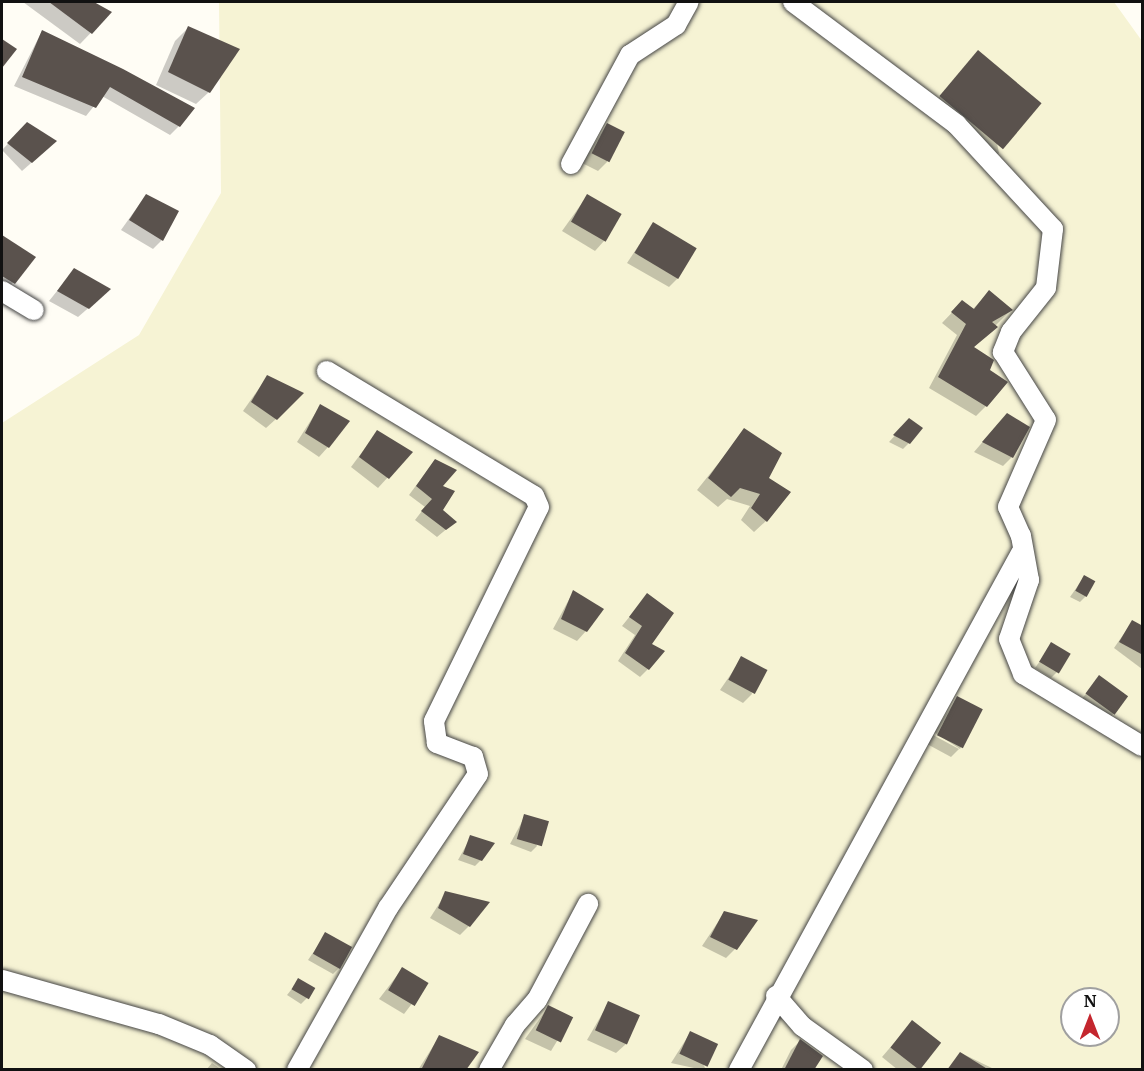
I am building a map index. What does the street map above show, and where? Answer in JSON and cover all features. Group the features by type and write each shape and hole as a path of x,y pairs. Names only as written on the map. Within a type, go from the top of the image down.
{"street":[{"path":"572,164 630,55 676,25 689,2"},
{"path":"793,2 956,124 1053,229 1046,288 1011,332 1003,352 1046,420 1008,507 1021,536 1021,553 1029,580 1010,639 1023,674 1143,746"},
{"path":"2,291 34,310"},
{"path":"297,1070 388,908 478,774 473,757 437,743 434,721 539,507 534,496 327,371"},
{"path":"739,1070 776,996 1021,553"},
{"path":"489,1070 515,1025 537,1000 588,904"},
{"path":"2,980 159,1024 210,1045 246,1070"},
{"path":"776,996 802,1026 863,1070"}],"shaded area":[{"path":"219,2 1114,2 1142,41 1142,1069 2,1070 2,423 139,335 221,193"}],"building":[{"path":"49,2 94,2 112,12 92,34"},
{"path":"188,26 240,49 210,93 168,72"},
{"path":"42,30 123,69 195,108 180,127 110,87 96,108 22,77"},
{"path":"2,39 17,49 2,68"},
{"path":"978,50 1042,103 1003,149 939,96"},
{"path":"27,122 57,141 32,163 7,143"},
{"path":"607,123 625,132 609,162 592,153"},
{"path":"146,194 179,211 163,241 129,220"},
{"path":"587,194 622,214 606,242 571,222"},
{"path":"653,222 697,248 678,279 634,253"},
{"path":"2,235 36,257 15,284 2,276"},
{"path":"74,268 111,289 89,309 57,291"},
{"path":"989,290 1013,310 992,322 998,327 974,347 994,360 990,370 1008,382 987,407 938,377 966,324 951,312 962,300 974,309"},
{"path":"267,375 304,393 277,420 251,402"},
{"path":"320,404 350,421 329,448 305,433"},
{"path":"1007,413 1030,427 1013,458 982,442"},
{"path":"909,418 923,428 910,444 893,435"},
{"path":"744,428 782,453 769,478 791,492 767,522 751,508 760,494 740,488 731,497 708,478"},
{"path":"377,430 413,452 389,479 359,457"},
{"path":"435,459 457,470 443,486 455,491 443,510 457,522 446,530 421,511 432,499 416,486"},
{"path":"1084,575 1095,581 1087,597 1075,591"},
{"path":"573,590 604,609 587,632 561,619"},
{"path":"647,593 674,613 652,644 665,651 649,670 625,653 642,626 629,617"},
{"path":"1132,620 1143,626 1143,655 1119,642"},
{"path":"1051,642 1071,654 1059,674 1039,662"},
{"path":"741,656 767,670 755,694 728,680"},
{"path":"1099,675 1128,696 1115,715 1085,694"},
{"path":"957,696 983,709 963,748 937,735"},
{"path":"524,814 549,821 542,846 517,839"},
{"path":"470,835 495,843 482,861 463,854"},
{"path":"445,891 490,902 470,927 438,908"},
{"path":"724,911 758,920 737,950 710,937"},
{"path":"325,932 352,947 340,969 313,954"},
{"path":"402,967 429,983 415,1006 388,990"},
{"path":"298,978 315,988 309,999 292,989"},
{"path":"608,1001 640,1015 627,1044 595,1030"},
{"path":"548,1005 573,1017 561,1042 536,1030"},
{"path":"912,1020 941,1043 920,1070 890,1048"},
{"path":"690,1031 718,1044 708,1067 679,1054"},
{"path":"439,1035 479,1052 466,1070 421,1070"},
{"path":"800,1039 823,1056 814,1070 784,1070"},
{"path":"960,1052 989,1070 947,1070"}]}
